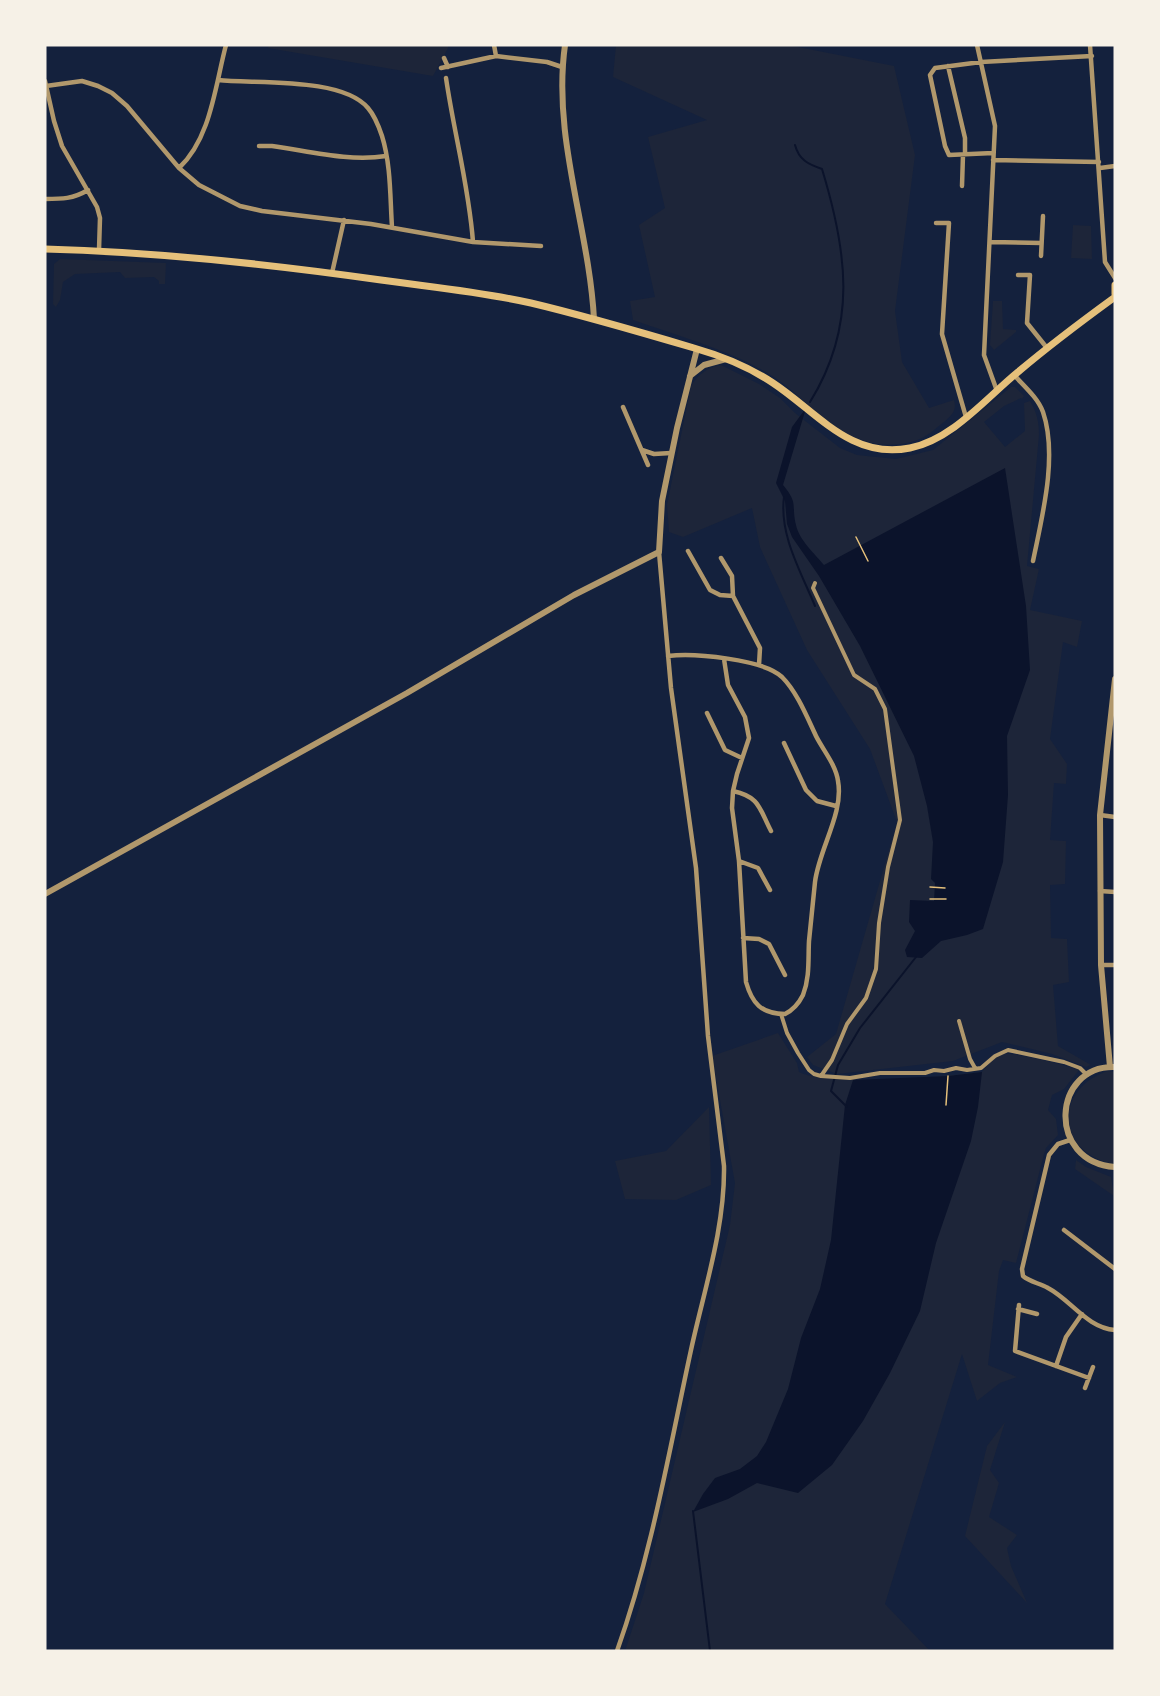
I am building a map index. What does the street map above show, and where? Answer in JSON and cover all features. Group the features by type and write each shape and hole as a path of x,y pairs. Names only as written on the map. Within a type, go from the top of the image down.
{"main road":[{"path":"45,249 99,250 239,261 528,302 594,319 727,359 771,381 840,435 855,443 888,450 910,448 931,441 966,417 1014,375 1115,295 1115,285"}],"street":[{"path":"179,168 197,145 218,80 226,45"},
{"path":"494,45 496,56"},
{"path":"565,45 562,67 565,130 592,290 594,319"},
{"path":"977,45 994,126 984,355 997,391"},
{"path":"1090,45 1105,262 1115,278"},
{"path":"441,68 496,56 547,62 562,67"},
{"path":"993,153 949,155 945,146 930,75 935,68 981,62 1092,56"},
{"path":"444,58 448,66"},
{"path":"948,66 965,138 962,186"},
{"path":"446,78 466,182 473,242"},
{"path":"218,80 328,87 357,99 368,107 375,119 386,156 392,227"},
{"path":"99,250 100,218 97,207 62,146 46,83 82,81 112,93 127,106 179,168 200,185 240,206 262,211 392,227 473,242 541,246"},
{"path":"45,123 54,121"},
{"path":"259,146 351,157 386,156"},
{"path":"993,160 1115,166"},
{"path":"45,199 65,200 88,190"},
{"path":"1041,256 1043,216"},
{"path":"332,273 344,220"},
{"path":"936,223 949,224 942,334 966,417"},
{"path":"990,242 1041,243"},
{"path":"1018,275 1030,275 1027,323 1047,348"},
{"path":"617,1651 637,1591 650,1539 708,1275 724,1186 724,1166 708,1036 696,868 668,657 659,552 662,501 671,453 697,349"},
{"path":"690,376 704,365 727,359"},
{"path":"1014,375 1038,402 1043,412 1048,440 1045,502 1033,561"},
{"path":"623,407 648,465"},
{"path":"641,450 654,454 671,453"},
{"path":"688,551 710,590 720,595 733,596"},
{"path":"45,894 408,693 574,595 659,552"},
{"path":"721,558 732,576 733,596 760,648 759,665"},
{"path":"815,583 813,588 854,675 875,689 885,708 900,820 888,867 879,922 876,969 866,998 847,1024 832,1060 821,1076"},
{"path":"668,657 677,655 724,659 770,668 782,678 796,698 834,766 839,781 834,820 820,855 815,878 808,978 802,996 796,1005 789,1012 781,1014 762,1009 750,996 746,982 739,861 732,807 733,791 749,738 745,717 728,685 724,659"},
{"path":"1115,679 1100,815 1101,965 1111,1034 1113,1067 1087,1075 1074,1088 1066,1104 1066,1128 1070,1140 1084,1157 1094,1163 1115,1167"},
{"path":"707,713 725,750 742,758"},
{"path":"784,743 806,790 817,801 836,806"},
{"path":"1107,746 1115,747"},
{"path":"733,791 748,795 756,801 771,831"},
{"path":"1100,815 1115,818"},
{"path":"739,861 758,867 770,890"},
{"path":"1100,891 1115,892"},
{"path":"744,938 759,939 769,944 785,975"},
{"path":"1101,965 1115,965"},
{"path":"781,1014 787,1033 798,1053 809,1070 821,1076 850,1078 880,1073 967,1070 981,1068 995,1056 1008,1050 1064,1062 1080,1068 1087,1075"},
{"path":"959,1021 970,1059 975,1068"},
{"path":"1070,1140 1058,1144 1049,1155 1022,1269 1023,1276 1049,1288 1097,1326 1115,1330"},
{"path":"1064,1230 1115,1269"},
{"path":"1037,1314 1018,1307 1015,1352 1089,1378"},
{"path":"1056,1366 1066,1337 1082,1314"},
{"path":"1085,1388 1093,1367"}],"path":[{"path":"856,537 868,561"},
{"path":"930,886 945,888"},
{"path":"930,899 946,899"},
{"path":"946,1105 948,1076"}],"shaded area":[{"path":"269,45 448,45 448,48 433,76 268,48"},
{"path":"616,45 788,45 894,66 915,155 895,311 902,362 929,408 954,400 953,412 944,422 924,437 903,444 888,445 866,441 846,434 835,427 785,385 758,367 705,345 633,320 630,301 655,297 639,225 665,208 648,137 707,120 613,77"},
{"path":"1073,225 1091,226 1092,259 1071,258"},
{"path":"60,259 166,263 165,284 159,284 154,277 125,278 120,272 75,274 63,282 60,300 56,307 53,304 54,264"},
{"path":"993,301 1002,301 1003,329 1016,330 994,350 990,345"},
{"path":"721,365 759,384 780,398 795,413 840,448 857,455 896,459 933,450 1011,387 1015,387 1024,396 1022,399 1004,406 984,422 1005,447 1025,431 1024,403 1030,401 1037,418 1039,435 1027,566 1039,569 1030,610 1082,621 1077,647 1063,642 1050,739 1067,764 1066,784 1054,783 1050,840 1066,841 1065,884 1050,885 1051,938 1067,939 1069,982 1053,985 1058,1046 1091,1065 1086,1067 1052,1054 1002,1042 953,1061 837,1074 813,1065 807,1057 836,1034 897,822 870,749 807,650 760,547 752,508 683,537 669,532 667,505 691,386 703,372"},
{"path":"806,408 783,485 793,501 800,536 824,565 1005,468 1026,606 1030,670 1007,736 1008,795 1003,862 983,929 941,941 922,958 907,957 905,950 915,931 909,922 910,900 934,901 935,883 931,879 933,842 927,806 914,756 860,646 819,576 792,537 787,524 785,501 776,483 792,427"},
{"path":"778,1033 797,1063 799,1072 817,1077 891,1080 982,1072 994,1059 1004,1054 1029,1057 1079,1070 1064,1089 1052,1095 1048,1110 1056,1119 1058,1135 1046,1148 1044,1154 1016,1263 1003,1260 999,1271 988,1365 1017,1377 1000,1383 977,1401 962,1354 885,1604 930,1651 625,1651 644,1593 730,1225 735,1183 712,1056"},
{"path":"1108,1071 1115,1072 1114,1164 1095,1158 1081,1147 1072,1134 1069,1120 1070,1105 1078,1092 1090,1080"},
{"path":"982,1072 971,1141 936,1243 920,1311 890,1373 863,1421 832,1465 798,1493 757,1483 728,1499 693,1512 715,1478 740,1469 757,1456 766,1442 788,1389 801,1338 820,1289 831,1240 845,1105 853,1080 948,1076"},
{"path":"709,1107 711,1185 676,1200 625,1199 615,1161 666,1151"},
{"path":"1076,1160 1086,1167 1111,1177 1114,1196 1075,1169"},
{"path":"1005,1422 990,1470 999,1483 989,1517 1017,1535 1007,1548 1011,1566 1027,1603 965,1536 987,1446"}],"waterway":[{"path":"795,145 805,161 822,169 831,199 842,258 843,287 836,345 810,402"},
{"path":"784,497 783,511 788,539 815,606"},
{"path":"847,1107 831,1091 838,1065 860,1028 916,957"},
{"path":"693,1511 710,1651"}]}
